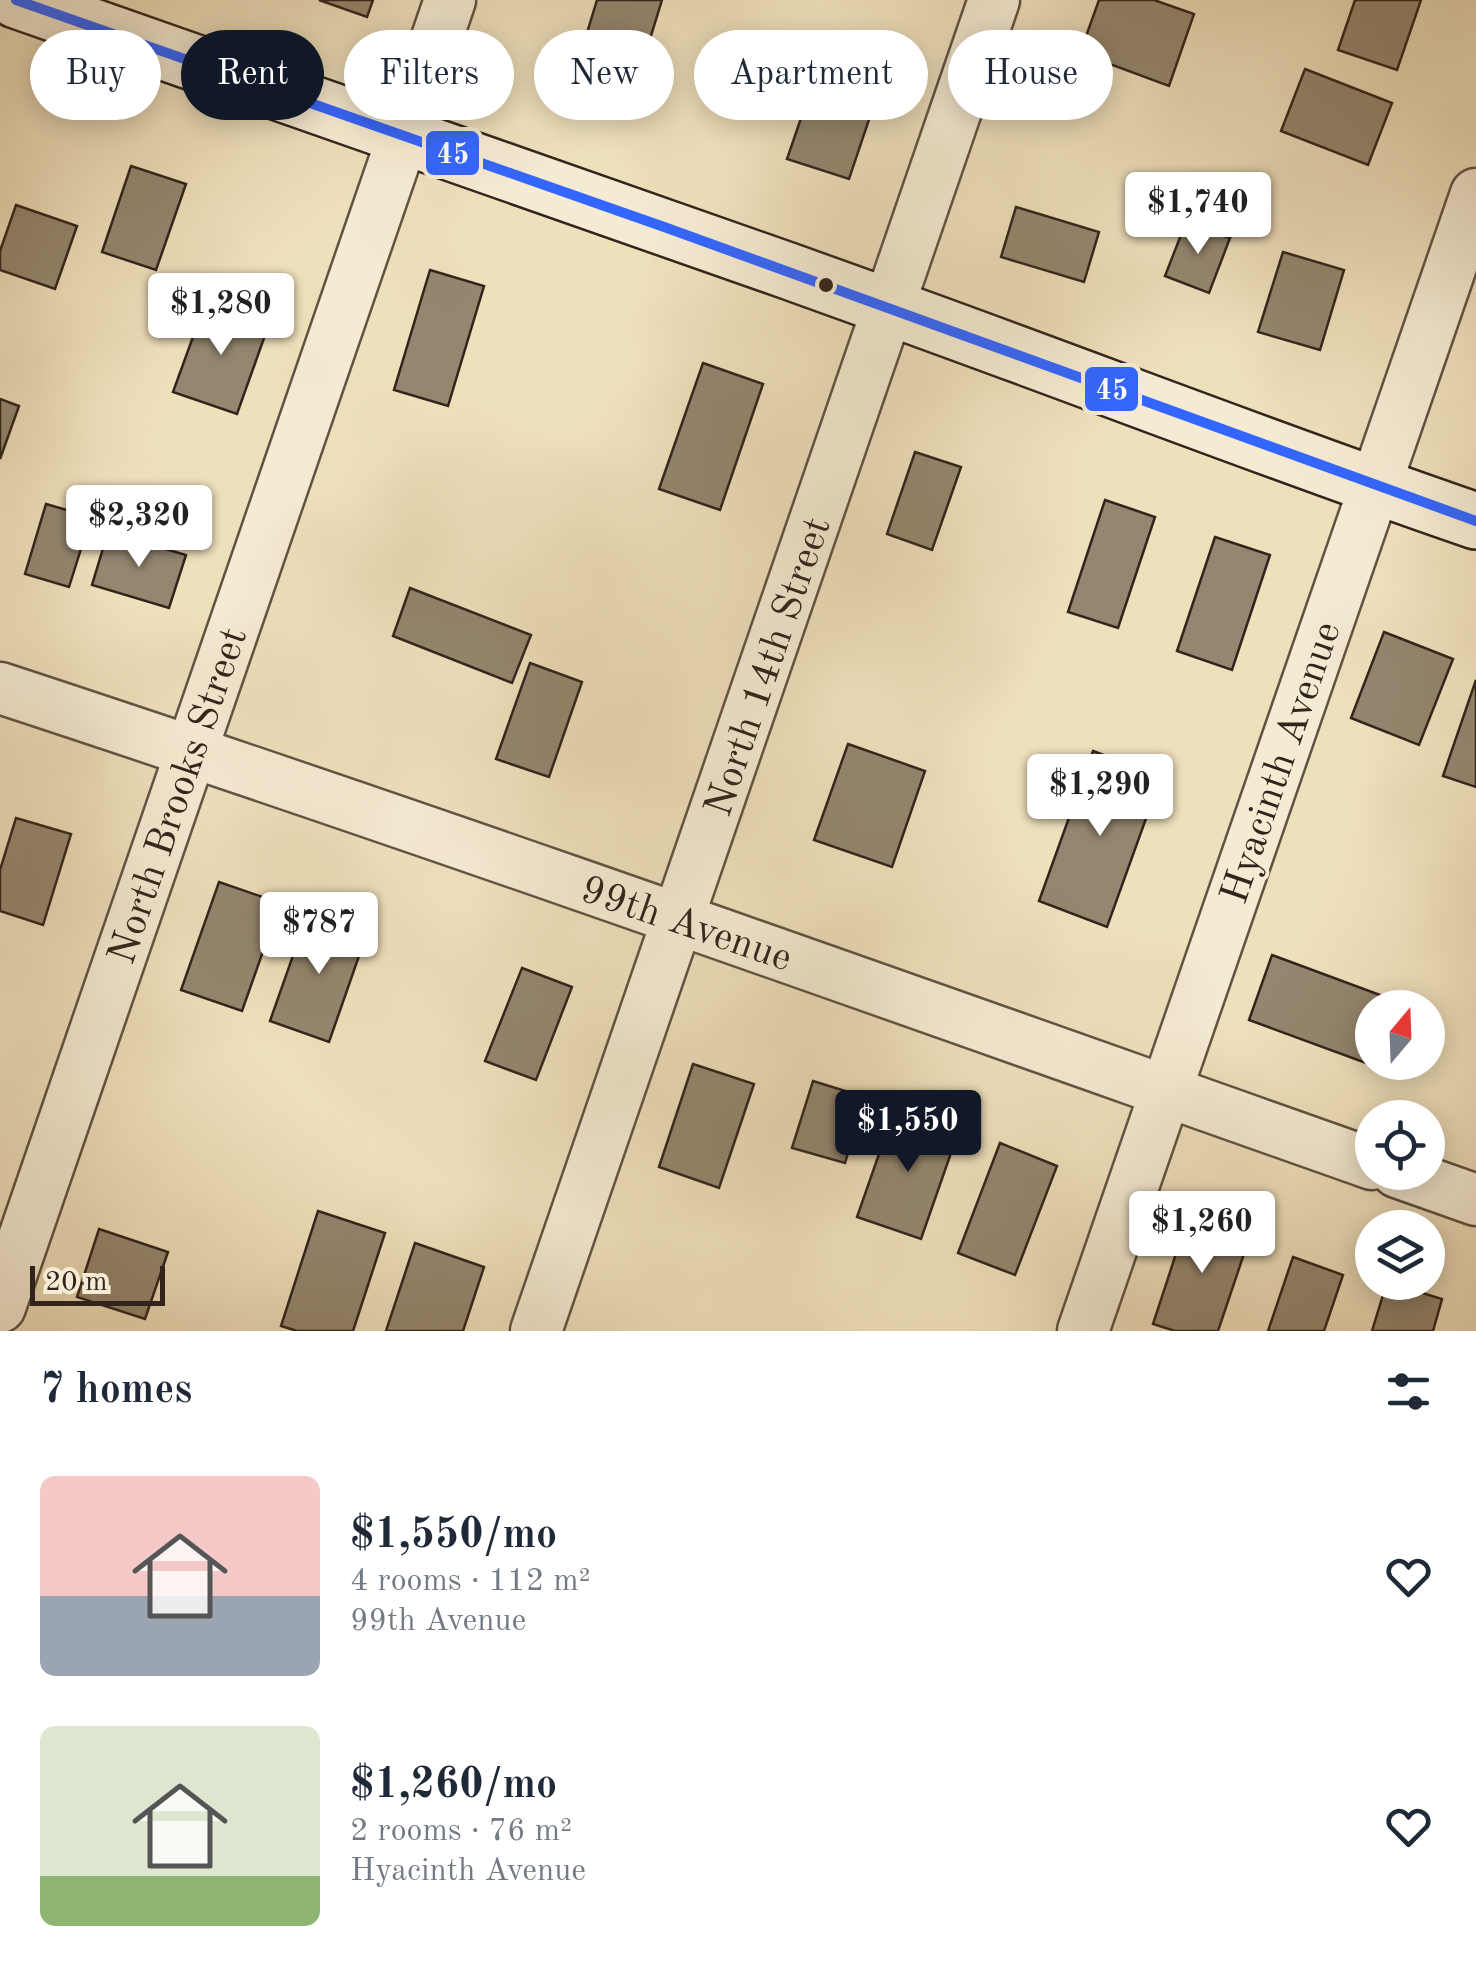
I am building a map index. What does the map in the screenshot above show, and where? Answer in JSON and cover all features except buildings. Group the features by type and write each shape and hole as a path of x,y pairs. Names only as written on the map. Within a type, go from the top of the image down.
{"street":[{"path":"16,0 887,306 1476,521"},
{"name":"North Brooks Street","path":"0,1306 450,0"},
{"name":"North 14th Street","path":"536,1331 994,0"},
{"name":"Hyacinth Avenue","path":"1084,1331 1476,194"},
{"name":"99th Avenue","path":"0,688 680,919 1355,1158"},
{"path":"1445,1189 1476,1200"}],"transit line":[{"name":"45","path":"16,0 667,228 1476,521"}]}
